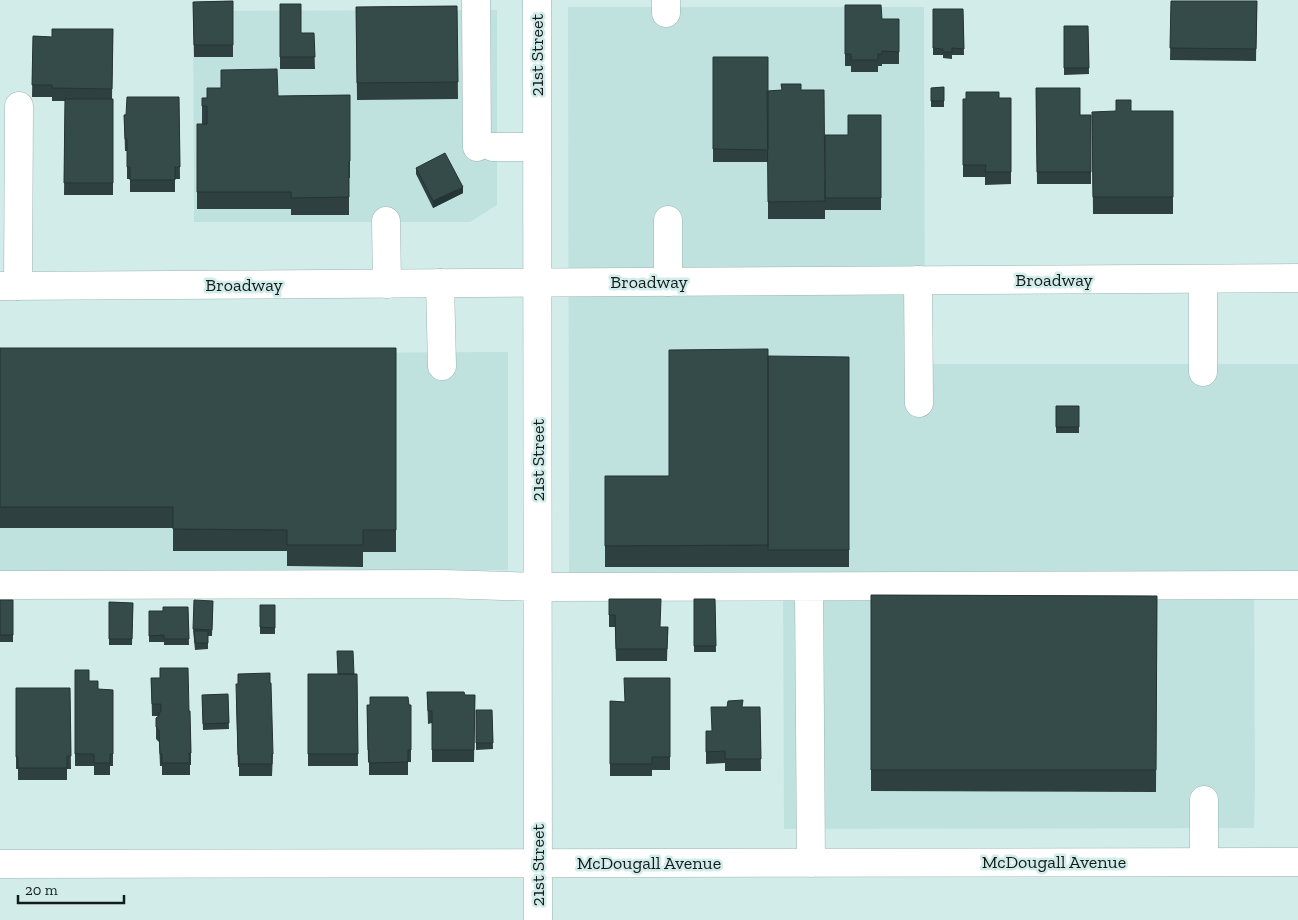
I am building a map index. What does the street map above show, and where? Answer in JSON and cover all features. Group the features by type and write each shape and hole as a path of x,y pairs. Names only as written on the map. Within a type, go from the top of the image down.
{"street":[{"path":"476,0 485,147 537,147"},
{"name":"21st Street","path":"537,0 538,920"},
{"path":"9,286 19,106"},
{"path":"668,220 668,282"},
{"path":"386,221 387,284"},
{"name":"Broadway","path":"9,286 1298,278"},
{"path":"1203,279 1203,372"},
{"path":"918,280 919,403"},
{"path":"440,283 442,366"},
{"path":"0,585 442,576 538,587 1298,585"},
{"path":"809,586 811,863"},
{"path":"1204,800 1204,862"},
{"name":"McDougall Avenue","path":"0,864 1298,862"}],"shaded area":[{"path":"568,7 924,7 925,364 1298,364 1298,574 1254,574 1254,828 784,829 783,574 569,574"},
{"path":"497,10 497,205 470,222 194,222 193,11"},
{"path":"508,352 508,570 0,573 0,354"}],"building":[{"path":"233,1 233,45 194,45 193,2"},
{"path":"1171,1 1257,1 1256,49 1170,48"},
{"path":"280,4 301,4 301,33 314,33 315,57 280,57"},
{"path":"845,5 881,5 882,19 899,19 899,52 882,51 882,54 878,54 878,60 851,60 851,54 845,54"},
{"path":"457,6 458,82 357,83 356,7"},
{"path":"933,9 963,9 964,49 952,48 952,52 943,52 943,49 933,48"},
{"path":"1064,26 1088,26 1089,68 1064,68"},
{"path":"52,29 113,29 112,89 52,88 52,85 32,85 33,36 52,37"},
{"path":"713,57 768,57 768,150 713,149"},
{"path":"277,69 278,96 350,95 349,197 291,198 291,192 197,192 197,124 207,124 207,106 202,106 202,98 207,98 207,88 221,88 221,70"},
{"path":"781,84 801,84 801,90 824,90 825,201 768,202 767,91 782,90"},
{"path":"944,87 944,101 931,101 931,88"},
{"path":"1036,88 1080,88 1080,115 1091,115 1091,172 1037,172"},
{"path":"966,92 999,92 999,98 1011,98 1011,172 985,172 986,165 963,165 963,99 966,99"},
{"path":"127,97 179,97 180,167 175,167 175,180 130,180 130,167 127,167 127,139 125,139 124,115 126,115"},
{"path":"65,99 113,99 113,183 64,183"},
{"path":"1116,100 1131,100 1131,111 1173,111 1173,197 1093,197 1092,112 1116,111"},
{"path":"848,115 881,115 881,198 825,198 825,135 848,135"},
{"path":"445,153 463,187 433,201 416,168"},
{"path":"0,348 396,348 396,530 363,530 363,545 287,545 287,530 173,529 173,507 0,507"},
{"path":"768,349 768,545 605,546 605,476 669,476 669,350"},
{"path":"768,356 849,357 849,550 768,550"},
{"path":"1056,406 1079,406 1079,427 1056,427"},
{"path":"871,595 1157,596 1156,770 871,770"},
{"path":"609,599 661,599 660,627 668,627 667,649 616,649 615,615 609,615"},
{"path":"694,599 715,599 716,646 694,646"},
{"path":"0,600 13,600 13,635 0,635"},
{"path":"194,600 213,601 212,630 193,629"},
{"path":"109,602 133,603 132,639 109,639"},
{"path":"260,605 275,605 275,628 260,627"},
{"path":"163,607 188,607 189,639 164,639 164,635 149,636 149,611 163,611"},
{"path":"194,631 208,631 208,643 195,643"},
{"path":"337,651 353,651 354,674 338,674"},
{"path":"160,668 188,668 190,763 162,763 159,730 156,727 156,718 159,716 159,712 161,712 161,704 152,704 151,678 160,678"},
{"path":"75,670 89,670 89,681 98,681 98,689 113,690 113,754 110,754 110,763 94,763 94,754 75,754"},
{"path":"270,673 272,764 239,764 236,684 238,684 238,674"},
{"path":"308,674 357,674 358,754 308,754"},
{"path":"624,678 670,678 670,757 652,757 652,764 610,764 610,701 625,702"},
{"path":"16,688 70,688 71,756 67,756 67,768 18,768 18,757 16,757"},
{"path":"427,692 464,692 465,695 475,695 474,750 432,750 432,711 428,711"},
{"path":"228,694 229,723 203,724 202,695"},
{"path":"370,697 408,697 409,705 411,705 411,750 408,750 408,762 369,763 367,705 370,705"},
{"path":"743,700 742,707 760,707 761,759 725,759 725,751 706,752 706,731 712,731 711,707 727,707 728,701"},
{"path":"476,710 492,710 493,743 476,743"}]}
